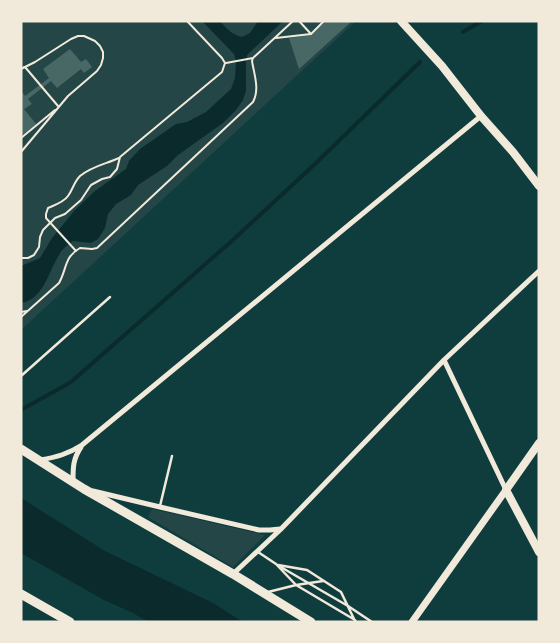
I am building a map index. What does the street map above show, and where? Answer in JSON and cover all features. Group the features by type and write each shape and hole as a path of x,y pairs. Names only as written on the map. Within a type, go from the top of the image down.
{"highway":[{"path":"21,449 84,489 233,574 311,622"},
{"path":"21,594 70,622"}],"main road":[{"path":"401,21 442,66 539,186"},
{"path":"539,443 506,490 539,552"}],"street":[{"path":"40,460 60,456 82,445 481,116"},
{"path":"233,574 281,529 444,360 539,271"},
{"path":"412,622 506,490 444,360"},
{"path":"73,482 75,455 82,445"},
{"path":"84,489 259,530 281,529"}],"lane":[{"path":"21,376 110,297"},
{"path":"160,508 172,456"},
{"path":"257,551 372,622"},
{"path":"276,564 307,570 341,592 355,621"},
{"path":"276,564 296,585 355,621"},
{"path":"264,593 296,585 325,581"}],"path":[{"path":"76,251 46,218 48,208 68,197 74,184 81,176 96,166 120,157 222,72 225,63 222,58 187,21"},
{"path":"225,63 251,58 293,21"},
{"path":"298,21 311,34"},
{"path":"275,38 311,34 324,21"},
{"path":"21,69 71,38 78,36 90,38 100,46 103,52 101,65 97,71 68,96 21,152"},
{"path":"21,317 58,283 70,256 80,248 97,248 253,102 257,89 251,58"},
{"path":"25,67 59,106"},
{"path":"21,138 59,106"},
{"path":"21,258 28,258 34,255 39,247 43,230 55,218 65,214 81,200 91,185 110,177 117,169 120,157"},
{"path":"21,312 29,310"}],"shaded area":[{"path":"21,21 356,21 21,330"},
{"path":"202,21 220,21 230,31 242,37 250,33 258,21 283,21 247,55 246,91 243,100 236,110 223,123 178,155 167,166 138,185 131,195 116,204 108,214 105,228 98,239 91,243 73,241 65,247 40,291 29,301 21,303 21,266 40,258 52,238 75,210 95,191 126,169 129,161 140,149 176,124 187,122 206,112 231,89 235,78 236,61 234,54"},
{"path":"21,498 105,551 213,603 243,622 149,622 104,600 21,553"},
{"path":"152,509 265,535 233,567 148,517"}],"building":[{"path":"326,21 352,21 299,69 289,38 311,35"},
{"path":"70,49 81,62 86,59 92,67 84,73 81,69 57,88 51,81 28,99 32,104 24,109 36,124 21,136 21,91 25,96 49,78 43,69"}],"waterway":[{"path":"463,32 482,21"},
{"path":"21,410 71,382 234,239 420,62"}]}
